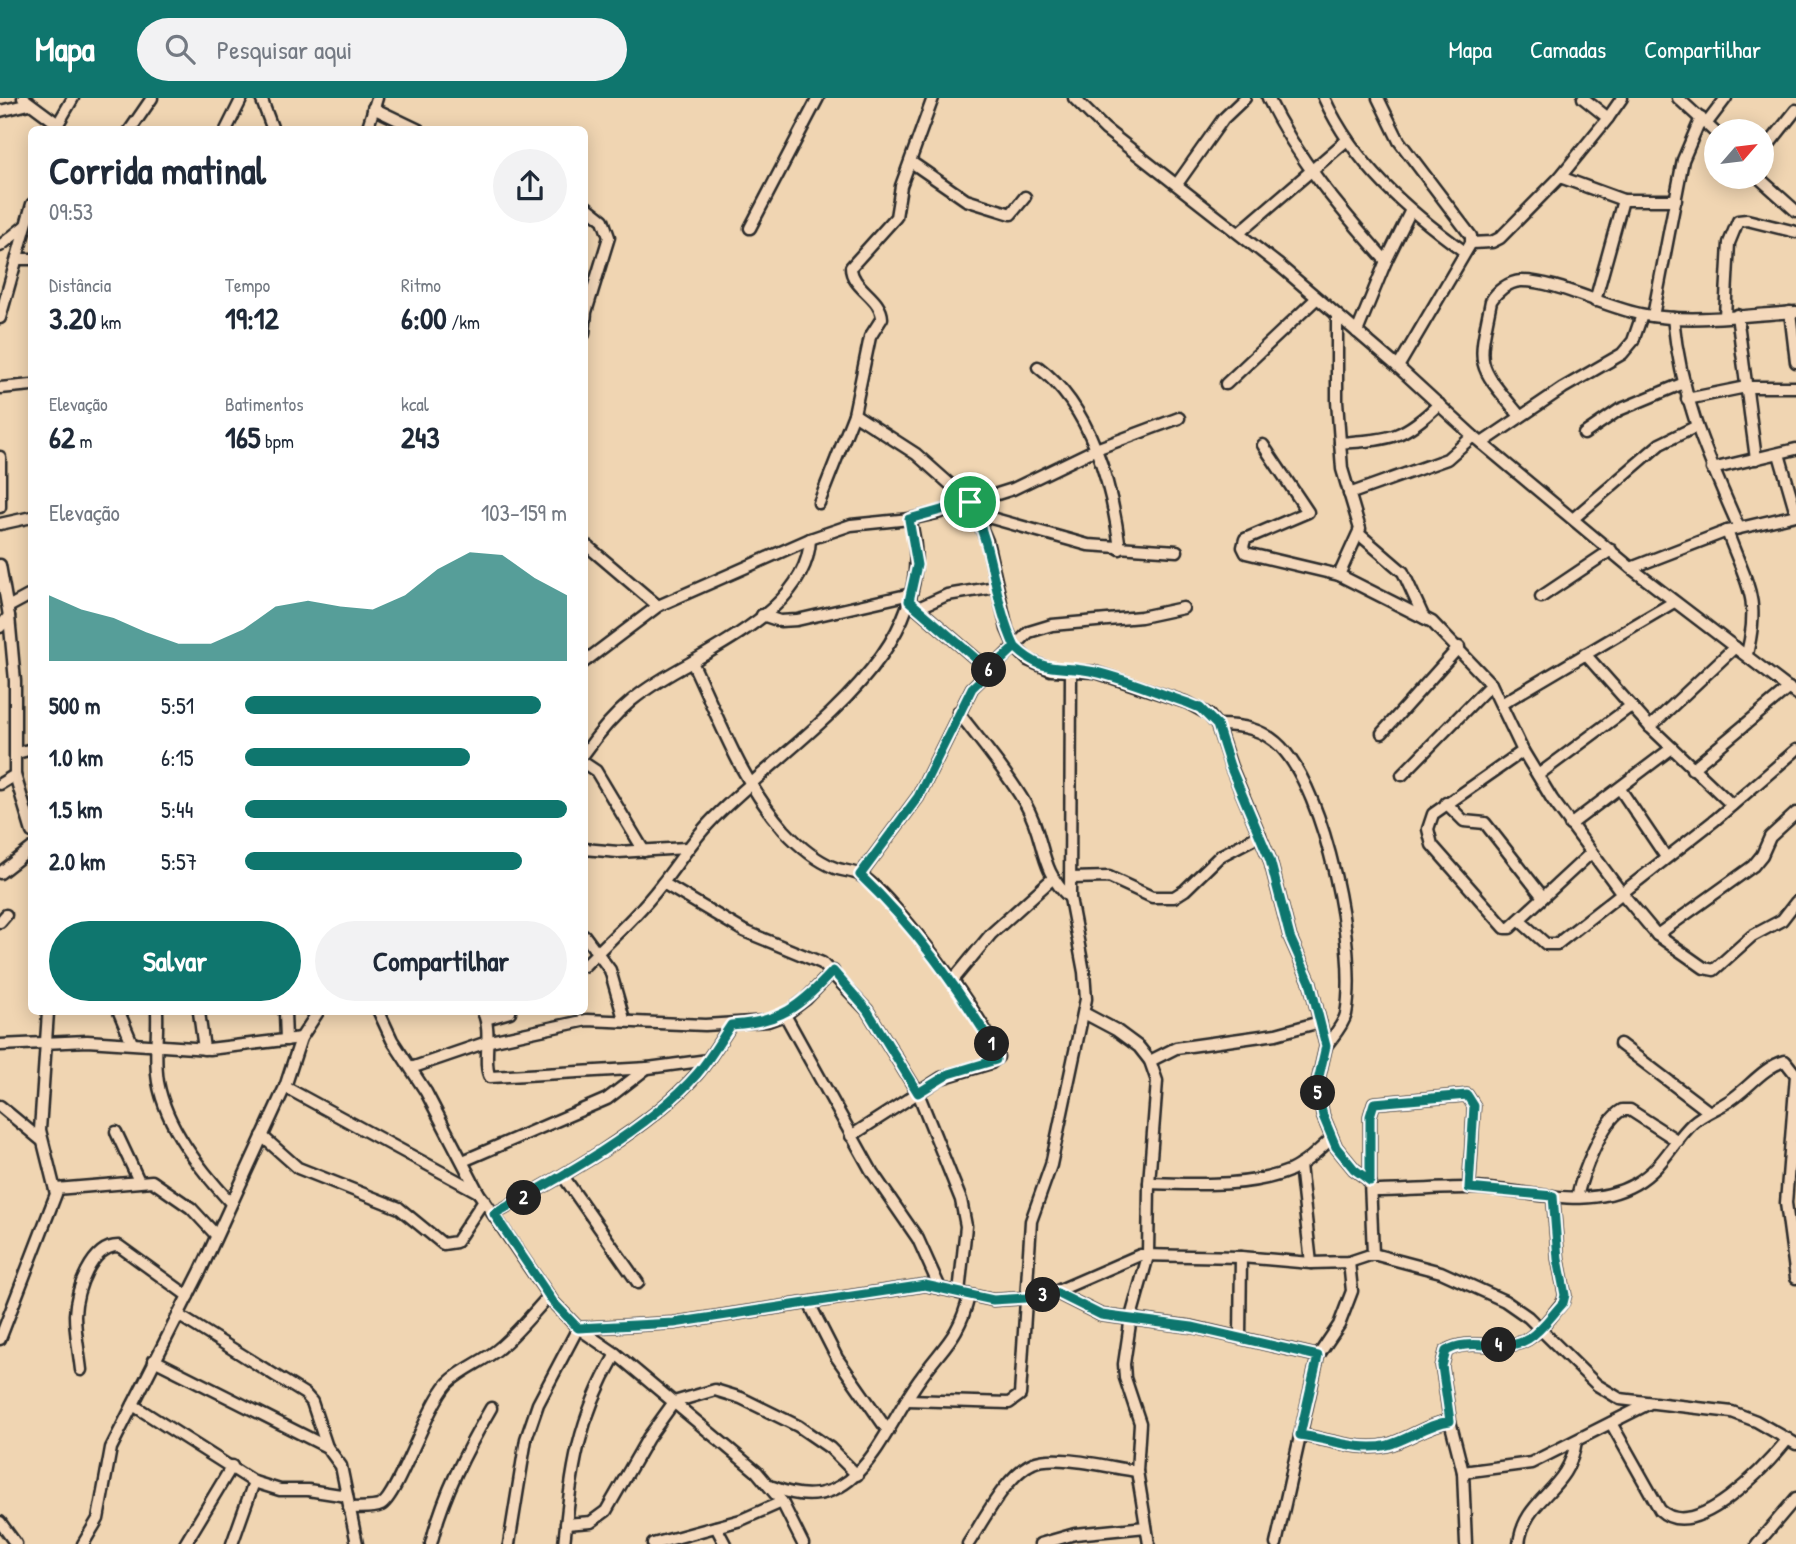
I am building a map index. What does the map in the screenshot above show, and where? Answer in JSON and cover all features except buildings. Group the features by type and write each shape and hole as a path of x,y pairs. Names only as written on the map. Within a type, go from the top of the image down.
{"street":[{"path":"58,126 72,98"},
{"path":"133,126 152,98"},
{"path":"228,126 242,98"},
{"path":"261,98 272,126"},
{"path":"750,228 818,98"},
{"path":"818,503 854,414 867,346 882,313 853,277 851,267 896,217 901,186 933,98"},
{"path":"1074,98 1105,129 1240,233 1398,367 1473,436 1632,568 1792,691 1692,769"},
{"path":"1177,184 1223,119 1245,98"},
{"path":"1268,98 1289,139 1310,171 1386,261"},
{"path":"1324,98 1347,140 1410,212 1468,248 1500,238 1560,177 1622,98"},
{"path":"1377,98 1399,141 1468,230 1468,248 1398,367"},
{"path":"1583,98 1608,118"},
{"path":"1482,443 1520,416 1622,354 1648,315 1687,148 1704,121 1678,98"},
{"path":"1706,119 1726,98"},
{"path":"0,111 26,101 56,126"},
{"path":"368,126 375,103 412,126"},
{"path":"1774,137 1796,110"},
{"path":"1240,233 1347,140"},
{"path":"911,162 973,203 1011,214 1025,198"},
{"path":"1560,177 1623,200 1676,200"},
{"path":"1771,189 1796,211"},
{"path":"1595,301 1623,200"},
{"path":"588,208 603,219 609,237 588,303"},
{"path":"1357,332 1386,261 1410,212"},
{"path":"0,318 28,217"},
{"path":"1725,316 1730,243 1738,221 1796,232"},
{"path":"0,246 25,226"},
{"path":"18,259 28,259"},
{"path":"1520,416 1487,376 1480,354 1495,294 1521,281 1648,315 1672,318 1793,312 1796,362"},
{"path":"1226,384 1316,299"},
{"path":"1737,315 1756,459"},
{"path":"1337,317 1342,469 1359,534 1403,572 1424,618"},
{"path":"1672,318 1695,427 1739,528"},
{"path":"1038,367 1062,386 1096,449 1120,549"},
{"path":"1584,434 1619,410 1684,383"},
{"path":"0,388 28,384"},
{"path":"1687,399 1746,387 1796,387"},
{"path":"1340,443 1387,439 1408,432 1439,404"},
{"path":"854,414 916,454 970,502 989,549 996,587 1015,647 1028,660 1043,667 1095,672 1188,703 1200,708 1217,725 1270,860 1290,937 1310,982 1326,1046"},
{"path":"588,659 658,606 810,539 851,525 909,519 970,502 1035,480 1096,449 1179,418"},
{"path":"1574,518 1660,444 1695,427"},
{"path":"1349,494 1447,459 1473,436"},
{"path":"1263,445 1308,512 1245,539 1245,553 1339,575 1424,618 1459,647 1491,684 1503,703 1523,751 1570,825 1657,935 1704,968 1714,970 1752,936 1782,920 1796,902"},
{"path":"1712,469 1796,449"},
{"path":"1632,568 1727,531 1796,514 1779,454"},
{"path":"0,457 0,507"},
{"path":"977,514 1054,538 1120,549 1177,551"},
{"path":"0,524 28,518"},
{"path":"588,963 632,921 663,883 686,848 863,680 913,601 917,553 909,519"},
{"path":"1727,531 1754,604 1754,624 1747,654"},
{"path":"1339,575 1359,534"},
{"path":"588,749 618,710 655,682 692,662 762,615 789,592 803,571 810,539"},
{"path":"588,546 658,606"},
{"path":"1541,597 1611,550"},
{"path":"0,565 8,612 17,753 15,775 28,819"},
{"path":"762,615 780,621 797,620 996,587"},
{"path":"0,627 8,612 28,597"},
{"path":"913,601 989,670"},
{"path":"1503,703 1674,602"},
{"path":"860,875 918,797 972,688 1029,632 1052,625 1130,618 1183,608"},
{"path":"1382,733 1459,647"},
{"path":"1650,727 1735,647"},
{"path":"1585,654 1650,727 1732,805"},
{"path":"692,662 723,735 750,786 786,832 809,853 828,865 860,875 913,930 953,980 998,1057 982,1066 949,1074 851,1136"},
{"path":"907,1400 1009,1403 1016,1399 1022,1386 1031,1221 1051,1165 1084,1013 1084,972 1070,898 1070,671"},
{"path":"1402,775 1491,684"},
{"path":"1538,775 1631,706"},
{"path":"958,712 1026,805 1037,829 1052,879 1070,898"},
{"path":"1217,725 1251,728 1282,748 1319,816 1331,851 1347,970 1345,1015 1326,1046 1318,1073 1318,1094 1332,1138 1354,1169 1371,1186 1469,1188 1577,1198 1607,1195 1634,1184 1667,1160 1678,1141 1695,1121 1729,1101 1778,1063 1785,1061 1796,1075 1786,1203 1796,1278"},
{"path":"1570,825 1672,748"},
{"path":"17,753 28,750"},
{"path":"1519,920 1546,944 1558,944 1732,805 1796,750"},
{"path":"1523,751 1446,803 1430,820 1432,845 1500,925 1510,928 1591,853"},
{"path":"588,766 596,771 644,851"},
{"path":"0,784 15,775"},
{"path":"1620,789 1665,857"},
{"path":"1446,803 1464,821 1485,823 1543,897"},
{"path":"1657,935 1753,866 1762,855 1770,837 1796,813"},
{"path":"1071,878 1109,877 1152,897 1174,897 1220,856 1259,835"},
{"path":"588,849 644,851 686,848"},
{"path":"0,873 28,851"},
{"path":"953,980 991,934 1052,879"},
{"path":"663,883 744,931 793,949 833,971 867,1010 918,1093 943,1149 964,1213 964,1295 956,1335 919,1379 888,1431 857,1475 813,1496 794,1496 770,1486"},
{"path":"588,939 599,951 610,970 624,1019"},
{"path":"411,1068 489,1041 587,1020 624,1019 731,1025 758,1023 785,1015 806,999 833,971"},
{"path":"1084,1013 1116,1030 1139,1047 1150,1061 1157,1081 1149,1183 1148,1256 1131,1317 1124,1364 1125,1378 1141,1433 1137,1471 1149,1544"},
{"path":"0,1339 45,1226 56,1189 41,1140 40,1117 49,1041 48,1015"},
{"path":"121,1015 132,1043"},
{"path":"157,1015 155,1045 160,1091 179,1135 230,1202"},
{"path":"199,1015 204,1049"},
{"path":"285,1015 286,1040"},
{"path":"83,1544 98,1519 108,1459 285,1087 301,1038 316,1015"},
{"path":"380,1015 481,1196 549,1296 578,1328 616,1354 770,1486 782,1502 803,1544"},
{"path":"485,1015 489,1041 487,1072 490,1077 648,1068 708,1060"},
{"path":"785,1015 851,1136 918,1239 940,1288"},
{"path":"1150,1061 1175,1048 1276,1034 1320,1022"},
{"path":"494,1214 563,1176 663,1105 697,1074 731,1025"},
{"path":"0,1045 49,1041 132,1043 204,1049 301,1038"},
{"path":"1620,1044 1709,1111"},
{"path":"463,1161 607,1099 648,1068"},
{"path":"285,1087 481,1196"},
{"path":"1373,1254 1370,1116 1374,1103 1467,1095 1474,1106 1469,1188"},
{"path":"0,1106 41,1140"},
{"path":"1577,1198 1586,1167 1611,1119 1622,1110 1630,1110 1678,1141"},
{"path":"116,1132 139,1181"},
{"path":"262,1136 298,1168 399,1208 443,1244 456,1242 481,1196"},
{"path":"1149,1183 1242,1181 1290,1171 1332,1138"},
{"path":"1300,1165 1311,1264"},
{"path":"563,1176 638,1283"},
{"path":"56,1189 152,1181 166,1188 191,1208 216,1235"},
{"path":"1466,1544 1463,1472 1450,1421 1442,1366 1446,1351 1461,1346 1519,1343 1540,1329 1563,1303 1565,1295 1558,1259 1553,1196"},
{"path":"81,1370 76,1304 93,1261 107,1249 120,1246 187,1296"},
{"path":"578,1328 674,1323 925,1285 993,1300 1026,1298 1055,1292 1136,1256 1241,1257 1311,1264 1349,1262 1373,1254 1429,1268 1485,1291 1528,1317 1597,1385 1620,1399 1732,1412 1756,1421 1792,1442 1756,1477 1717,1508 1691,1519 1674,1518 1660,1510 1611,1423"},
{"path":"1240,1337 1241,1257"},
{"path":"1276,1544 1318,1356 1348,1307 1352,1291 1349,1262"},
{"path":"1055,1292 1090,1312 1240,1337 1318,1356"},
{"path":"349,1508 373,1507 386,1501 396,1486 417,1434 442,1391 456,1375 500,1348 549,1296"},
{"path":"809,1303 837,1358 888,1431"},
{"path":"178,1315 305,1394 312,1402 327,1447 341,1466 356,1544"},
{"path":"509,1544 526,1440 538,1404 578,1328"},
{"path":"564,1544 583,1420 594,1393 616,1354"},
{"path":"154,1360 327,1447"},
{"path":"566,1524 591,1522 606,1511 648,1438 674,1402 715,1390 741,1398 818,1439 857,1475"},
{"path":"1463,1472 1531,1463 1649,1403"},
{"path":"133,1405 254,1482 280,1490 308,1490 347,1496"},
{"path":"431,1544 441,1509 491,1408"},
{"path":"1300,1435 1374,1447 1399,1442 1428,1426 1450,1421"},
{"path":"1519,1544 1526,1517 1569,1468 1576,1441"},
{"path":"968,1544 990,1508 1013,1480 1033,1463 1048,1460 1137,1471"},
{"path":"185,1544 232,1466"},
{"path":"232,1544 254,1482"},
{"path":"1756,1544 1796,1498"},
{"path":"653,1544 716,1527 782,1502"},
{"path":"0,1522 16,1544"},
{"path":"716,1527 725,1544"},
{"path":"1041,1544 1075,1534 1146,1527"}],"route":[{"path":"970,502 909,519 914,535 917,565 909,601 938,623 989,670 1015,647 1028,660 1051,670 1095,672 1188,703 1208,714 1217,725 1230,766 1270,860 1285,922 1310,982 1326,1046 1317,1085 1323,1116 1336,1147 1354,1169 1370,1181 1370,1116 1374,1103 1381,1100 1467,1095 1472,1098 1474,1106 1469,1188 1553,1196 1558,1259 1565,1295 1563,1303 1527,1340 1510,1344 1452,1347 1446,1351 1442,1366 1450,1421 1428,1426 1386,1446 1374,1447 1300,1435 1318,1356 1192,1327 1101,1315 1090,1312 1055,1292 1026,1298 993,1300 925,1285 674,1323 578,1328 553,1302 494,1214 563,1176 663,1105 697,1074 731,1025 758,1023 785,1015 806,999 833,971 867,1010 891,1045 918,1093 955,1071 982,1066 996,1060 997,1052 953,980 913,930 860,875 918,797 937,761 946,735 972,688 1015,647 1001,610 987,541 970,502"}]}
